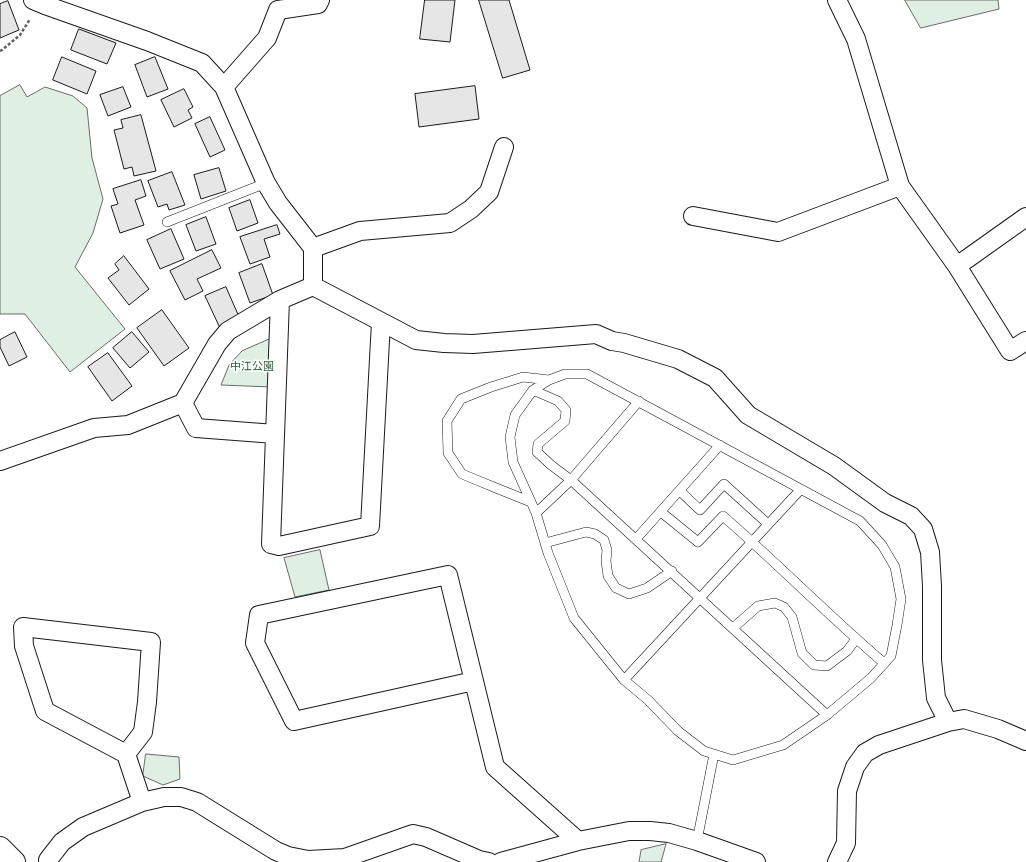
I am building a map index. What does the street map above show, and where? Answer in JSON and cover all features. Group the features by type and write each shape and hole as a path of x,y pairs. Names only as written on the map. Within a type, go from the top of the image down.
{"main road":[{"path":"0,848 14,862"}],"street":[{"path":"224,87 268,38 278,10 318,4 320,0"},
{"path":"837,0 856,39 900,186 957,266 1010,352 1026,341"},
{"path":"36,1 147,41 202,63 224,87 266,183 278,202 313,248 313,286"},
{"path":"313,248 360,231 450,223 471,209 489,192 504,147"},
{"path":"693,216 778,232 900,186"},
{"path":"957,266 1026,217"},
{"path":"0,461 94,428 128,426 183,403 217,344 228,331 280,300 313,286"},
{"path":"313,286 416,340 473,344 596,334 612,341 624,343 678,359 715,378 748,416 834,466 885,503 911,516 923,529 930,552 932,586 932,660 936,698 948,722"},
{"path":"280,300 271,544 279,546 370,526 381,322"},
{"path":"183,403 196,428 275,434"},
{"path":"474,681 294,721 255,643 259,615 448,575 474,681 495,767 578,841"},
{"path":"126,754 143,732 152,642 23,627 24,646 45,711 126,754 142,802"},
{"path":"837,862 846,843 847,791 855,767 865,753 879,745 948,722 964,719 998,729 1026,741"},
{"path":"48,862 62,842 83,827 142,802 164,797 182,797 197,802 276,851 288,856 308,860 345,858 413,834 426,836 479,860 489,862"},
{"path":"501,862 578,841 629,831 669,833 697,841 756,862"}],"lane":[{"path":"167,222 266,183"},
{"path":"565,374 587,374 860,521 882,546 895,567 901,598 891,656 871,678 827,715 783,745 733,760 704,751 678,731 648,700 624,680 574,618 548,553 536,513 513,462 510,437 515,415 533,390 550,380 565,374"},
{"path":"531,502 462,474 448,453 447,421 461,399 491,386 523,377 550,380"},
{"path":"533,390 558,401 566,410 565,421 538,444 538,452 672,571 827,715"},
{"path":"536,513 571,480 639,401"},
{"path":"636,539 720,445"},
{"path":"680,491 700,510 724,484 768,524"},
{"path":"624,680 699,597 801,489"},
{"path":"661,512 698,542 723,516 884,663"},
{"path":"545,543 586,532 595,534 604,540 607,550 606,560 608,576 616,588 629,594 647,588 672,571"},
{"path":"733,628 758,606 774,603 784,607 792,617 802,653 814,665 827,666 847,651 856,639"},
{"path":"697,841 714,754"}],"path":[{"path":"0,51 20,35 36,1"}],"green space":[{"path":"905,0 998,0 999,9 921,28"},
{"path":"20,85 27,97 45,87 73,96 87,108 92,158 103,199 93,233 75,267 125,329 70,372 25,314 0,314 0,96"},
{"name":"中江公園","path":"270,339 271,387 221,385 229,365 242,351"},
{"path":"320,550 329,590 295,597 284,558"},
{"path":"146,754 179,757 180,779 163,785 143,776"},
{"path":"666,844 661,862 639,862 641,850"}],"building":[{"path":"425,0 455,0 450,42 420,39"},
{"path":"479,0 509,0 530,70 503,78"},
{"path":"8,1 19,30 0,38 0,4"},
{"path":"79,29 116,43 107,64 71,50"},
{"path":"62,57 96,71 87,94 53,80"},
{"path":"155,57 168,89 147,97 135,65"},
{"path":"475,86 479,119 419,127 415,94"},
{"path":"123,87 131,107 108,116 100,95"},
{"path":"184,89 193,107 188,110 192,118 174,127 161,100"},
{"path":"141,115 156,171 134,176 132,167 124,169 114,130 123,128 121,120"},
{"path":"210,117 225,150 210,157 195,124"},
{"path":"219,168 226,191 201,199 194,175"},
{"path":"172,172 185,205 169,210 167,204 158,207 148,181"},
{"path":"141,180 146,196 135,200 144,225 120,233 111,206 118,204 113,189"},
{"path":"250,200 258,223 237,231 229,208"},
{"path":"206,217 216,244 196,251 186,225"},
{"path":"277,225 280,234 264,239 270,257 250,264 240,237"},
{"path":"171,229 184,259 160,269 147,240"},
{"path":"212,250 221,268 197,279 203,291 185,300 170,271"},
{"path":"124,256 149,289 129,305 108,278 119,270 115,264"},
{"path":"262,264 273,295 250,303 239,273"},
{"path":"226,287 240,319 220,328 205,296"},
{"path":"162,310 189,348 164,366 137,328"},
{"path":"15,332 27,357 9,366 0,347 0,340"},
{"path":"132,332 149,352 130,368 113,348"},
{"path":"108,353 132,386 112,401 88,367"}]}
